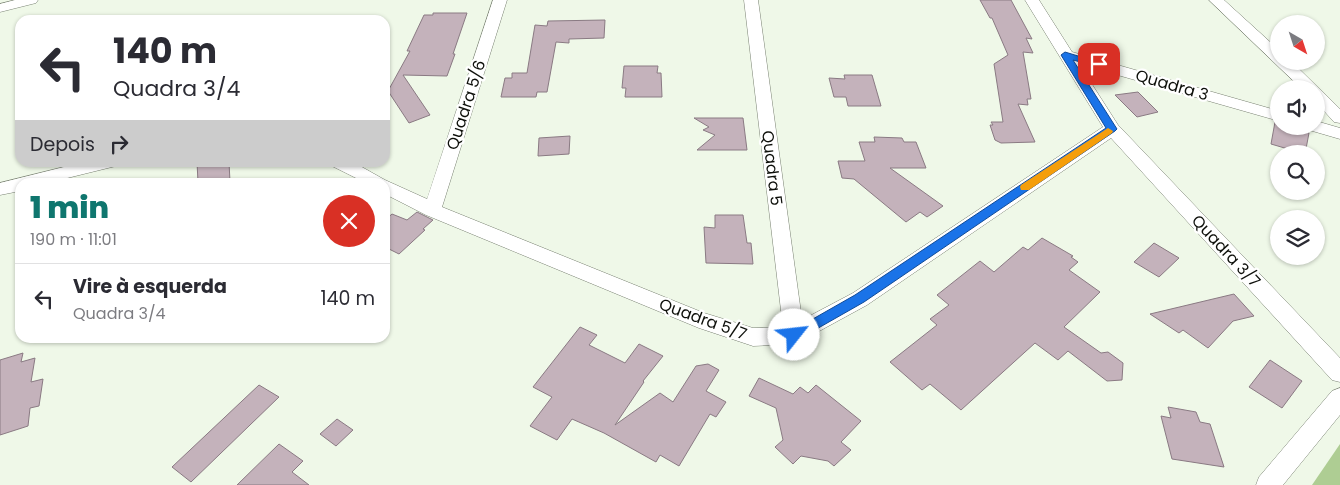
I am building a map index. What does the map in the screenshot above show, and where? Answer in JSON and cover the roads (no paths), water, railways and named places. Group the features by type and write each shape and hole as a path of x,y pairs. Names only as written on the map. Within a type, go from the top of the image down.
{"street":[{"path":"0,8 31,0"},
{"name":"Quadra 5/6","path":"432,210 500,0"},
{"name":"Quadra 5","path":"751,0 794,335"},
{"name":"Quadra 3/7","path":"1032,0 1112,129 1340,373"},
{"path":"1216,0 1270,50"},
{"name":"Quadra 3","path":"1065,55 1270,113"},
{"path":"1291,70 1302,80"},
{"path":"1325,102 1340,118"},
{"name":"Quadra 5/7","path":"390,189 432,210 699,320 753,337 794,335 860,299 1112,129"},
{"path":"1325,129 1340,134"},
{"path":"44,178 90,167"},
{"path":"348,167 370,178"},
{"path":"0,190 15,186"},
{"path":"1268,485 1340,398"}]}
